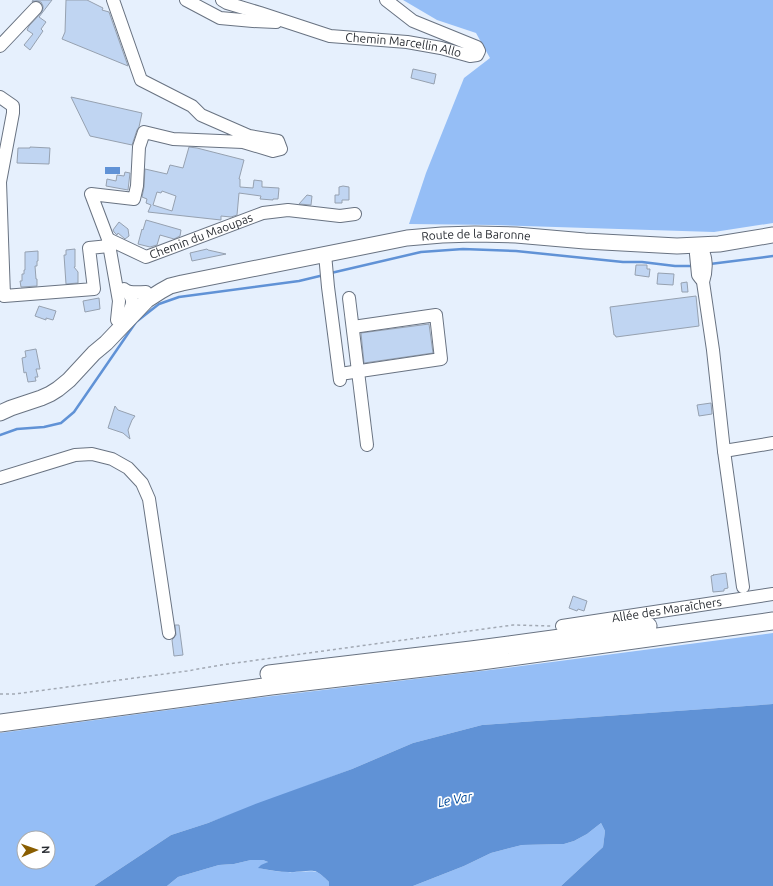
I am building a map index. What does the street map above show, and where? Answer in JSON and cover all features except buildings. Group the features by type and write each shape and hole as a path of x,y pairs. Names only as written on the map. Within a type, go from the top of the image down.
{"highway":[{"path":"0,711 270,674 471,650 773,610"},
{"path":"0,723 270,686 474,662 773,621"}],"main road":[{"name":"Route de la Baronne","path":"0,413 50,394 69,380 94,353 106,343 133,300 153,295 170,286 182,283 406,238 442,235 516,235 585,241 700,246 773,235"}],"street":[{"path":"113,0 141,80 192,106 201,116 249,136 278,142 281,149 273,151 243,142 173,140 144,132 139,147 137,186 134,199 91,194 108,242 116,280 133,300 118,325"},
{"path":"186,0 220,18 289,22"},
{"name":"Chemin Marcellin Allo","path":"222,0 227,3 330,36 408,42 441,48 470,56 477,55 479,51 477,46 413,21 386,0"},
{"path":"0,46 36,8"},
{"path":"0,97 13,106 0,182 4,296 94,289 88,248 108,242"},
{"name":"Chemin du Maoupas","path":"108,242 146,257 263,214 288,210 340,216 355,214"},
{"path":"700,246 696,254 698,275 703,282 713,350 724,451 744,587"},
{"path":"325,254 340,377 358,371 441,359 436,315 352,327"},
{"path":"349,298 367,445"},
{"path":"724,451 773,443"},
{"path":"0,478 75,455 92,454 112,459 128,468 142,483 149,499 169,633"},
{"name":"Allée des Maraîchers","path":"562,626 773,594"}],"path":[{"path":"0,694 15,694 187,671 220,664 513,625 562,626"}],"shaded area":[{"path":"403,0 773,0 773,223 714,232 495,225 409,224 426,173 464,78 490,58 476,33 437,20"},
{"path":"773,633 773,704 482,725 413,743 352,769 208,823 171,835 94,886 0,886 0,733 256,698 490,670"},
{"path":"601,823 605,831 603,847 561,886 413,886 464,866 491,853 522,845 564,844 574,841 587,834"},
{"path":"251,860 263,860 268,862 259,868 269,870 281,872 317,872 329,882 329,886 167,886 178,877 219,865 234,864"}],"water":[{"path":"105,167 120,167 120,174 105,174"},
{"name":"Le Var","path":"773,704 773,886 561,886 603,847 605,831 601,823 587,834 574,841 564,844 522,845 491,853 464,866 413,886 329,886 329,882 322,875 314,871 285,872 262,869 258,868 268,862 263,860 251,860 234,864 219,865 178,877 167,886 94,886 171,835 208,823 352,769 413,743 482,725"}],"waterway":[{"path":"331,273 421,252 463,249 516,251 623,262 693,266"},
{"path":"710,264 773,256"},
{"path":"0,435 17,429 44,427 61,423 74,412 136,322 159,304 179,297 299,281 324,275"}]}
